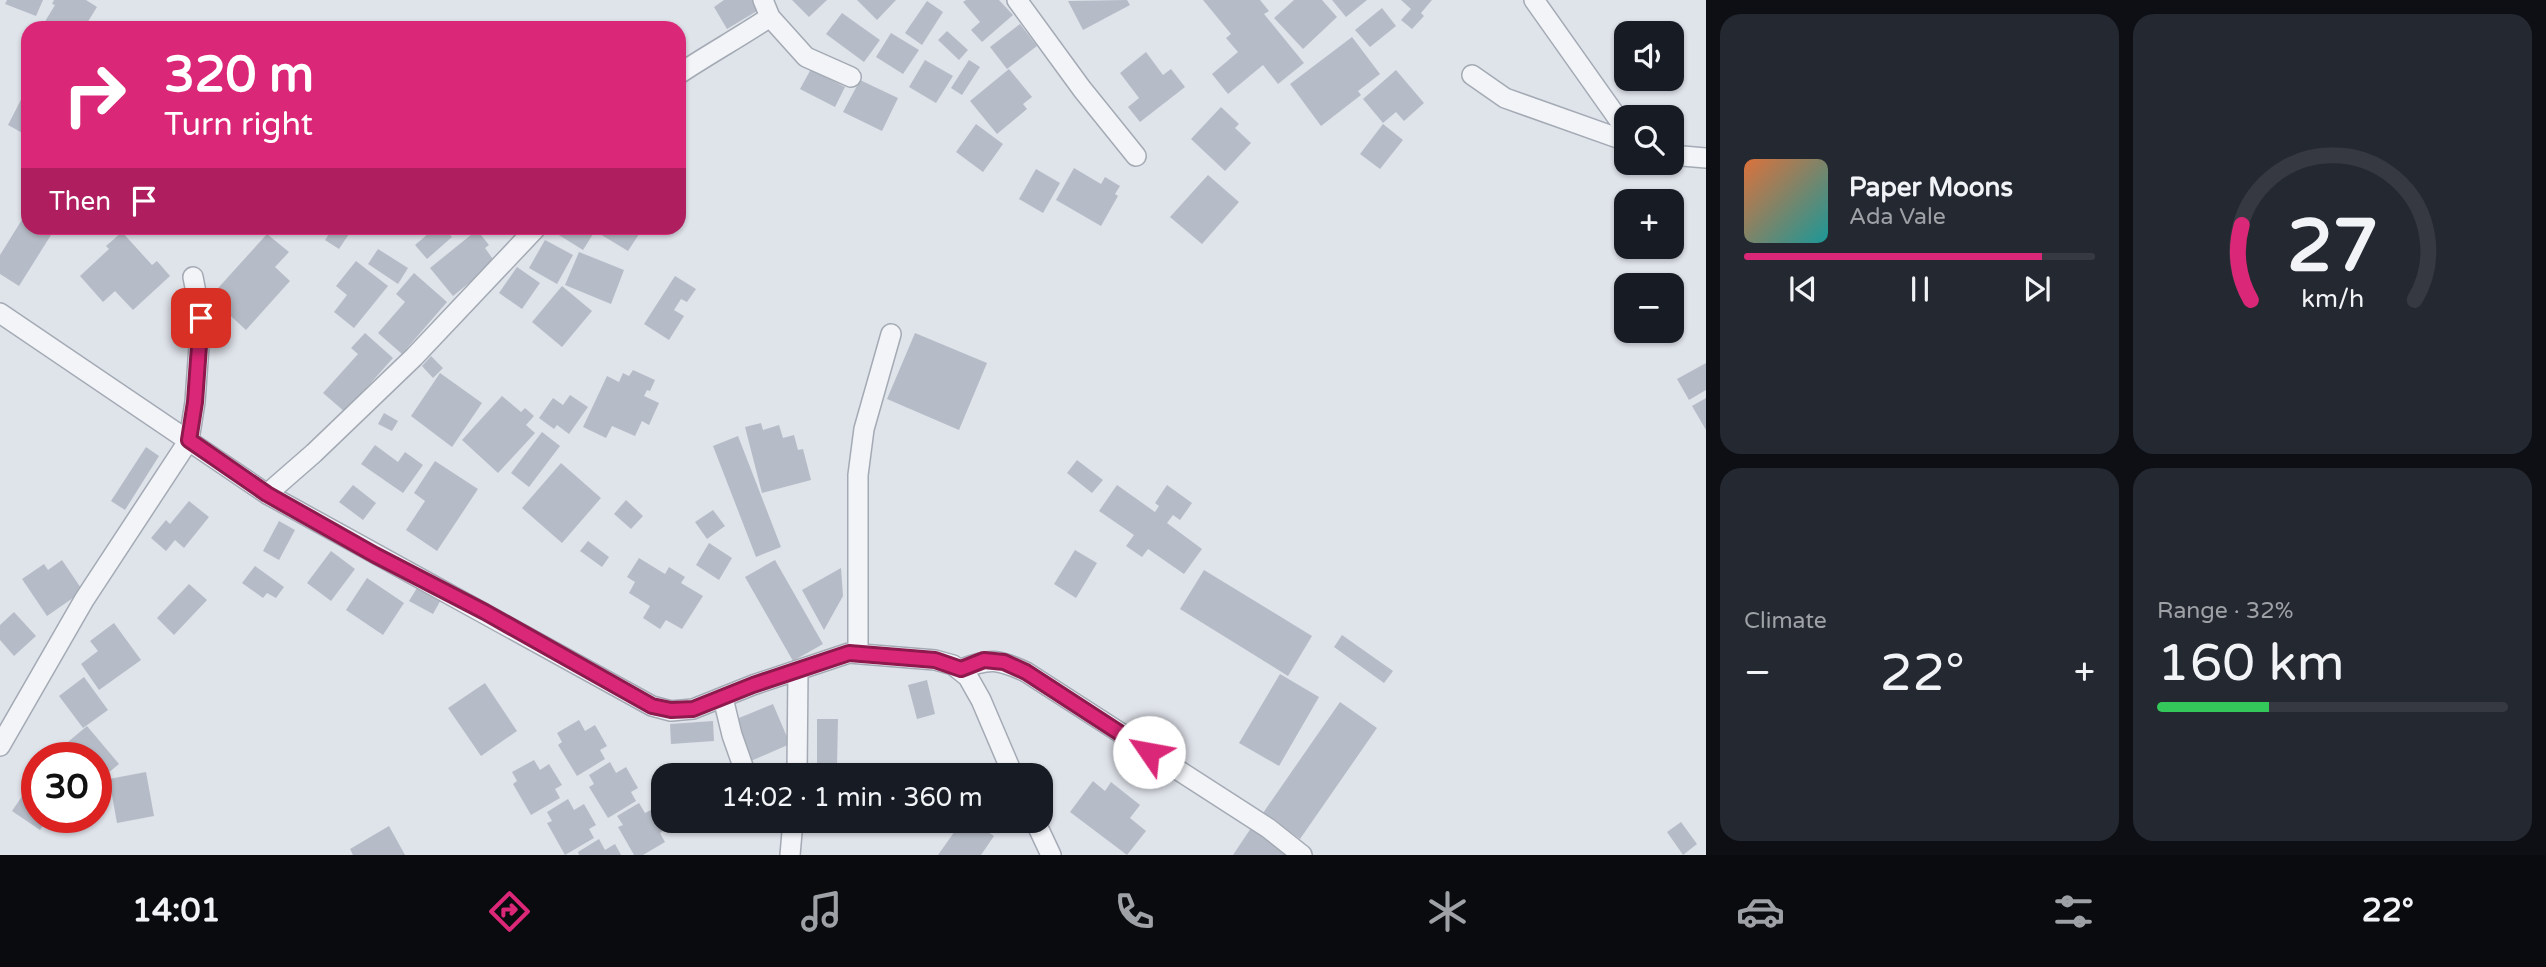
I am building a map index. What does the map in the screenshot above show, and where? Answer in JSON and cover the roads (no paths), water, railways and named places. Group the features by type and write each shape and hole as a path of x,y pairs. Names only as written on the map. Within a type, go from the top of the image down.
{"street":[{"path":"1017,0 1082,89 1136,156"},
{"path":"1534,0 1614,113"},
{"path":"686,69 726,43 737,39 767,8 806,57 851,77"},
{"path":"1472,75 1505,98 1614,137"},
{"path":"1684,156 1706,158"},
{"path":"267,494 414,357 529,235"},
{"path":"0,746 84,600 189,440 195,402 201,318 193,277"},
{"path":"0,313 267,494 652,706 671,710 693,709 849,653 935,660 961,669 981,700 1008,763"},
{"path":"858,653 858,475 864,429 891,334"},
{"path":"961,669 984,660 1004,662 1026,672 1268,828 1302,855"},
{"path":"797,763 798,670"},
{"path":"723,698 742,763"},
{"path":"790,855 792,833"},
{"path":"1041,833 1051,855"}]}
